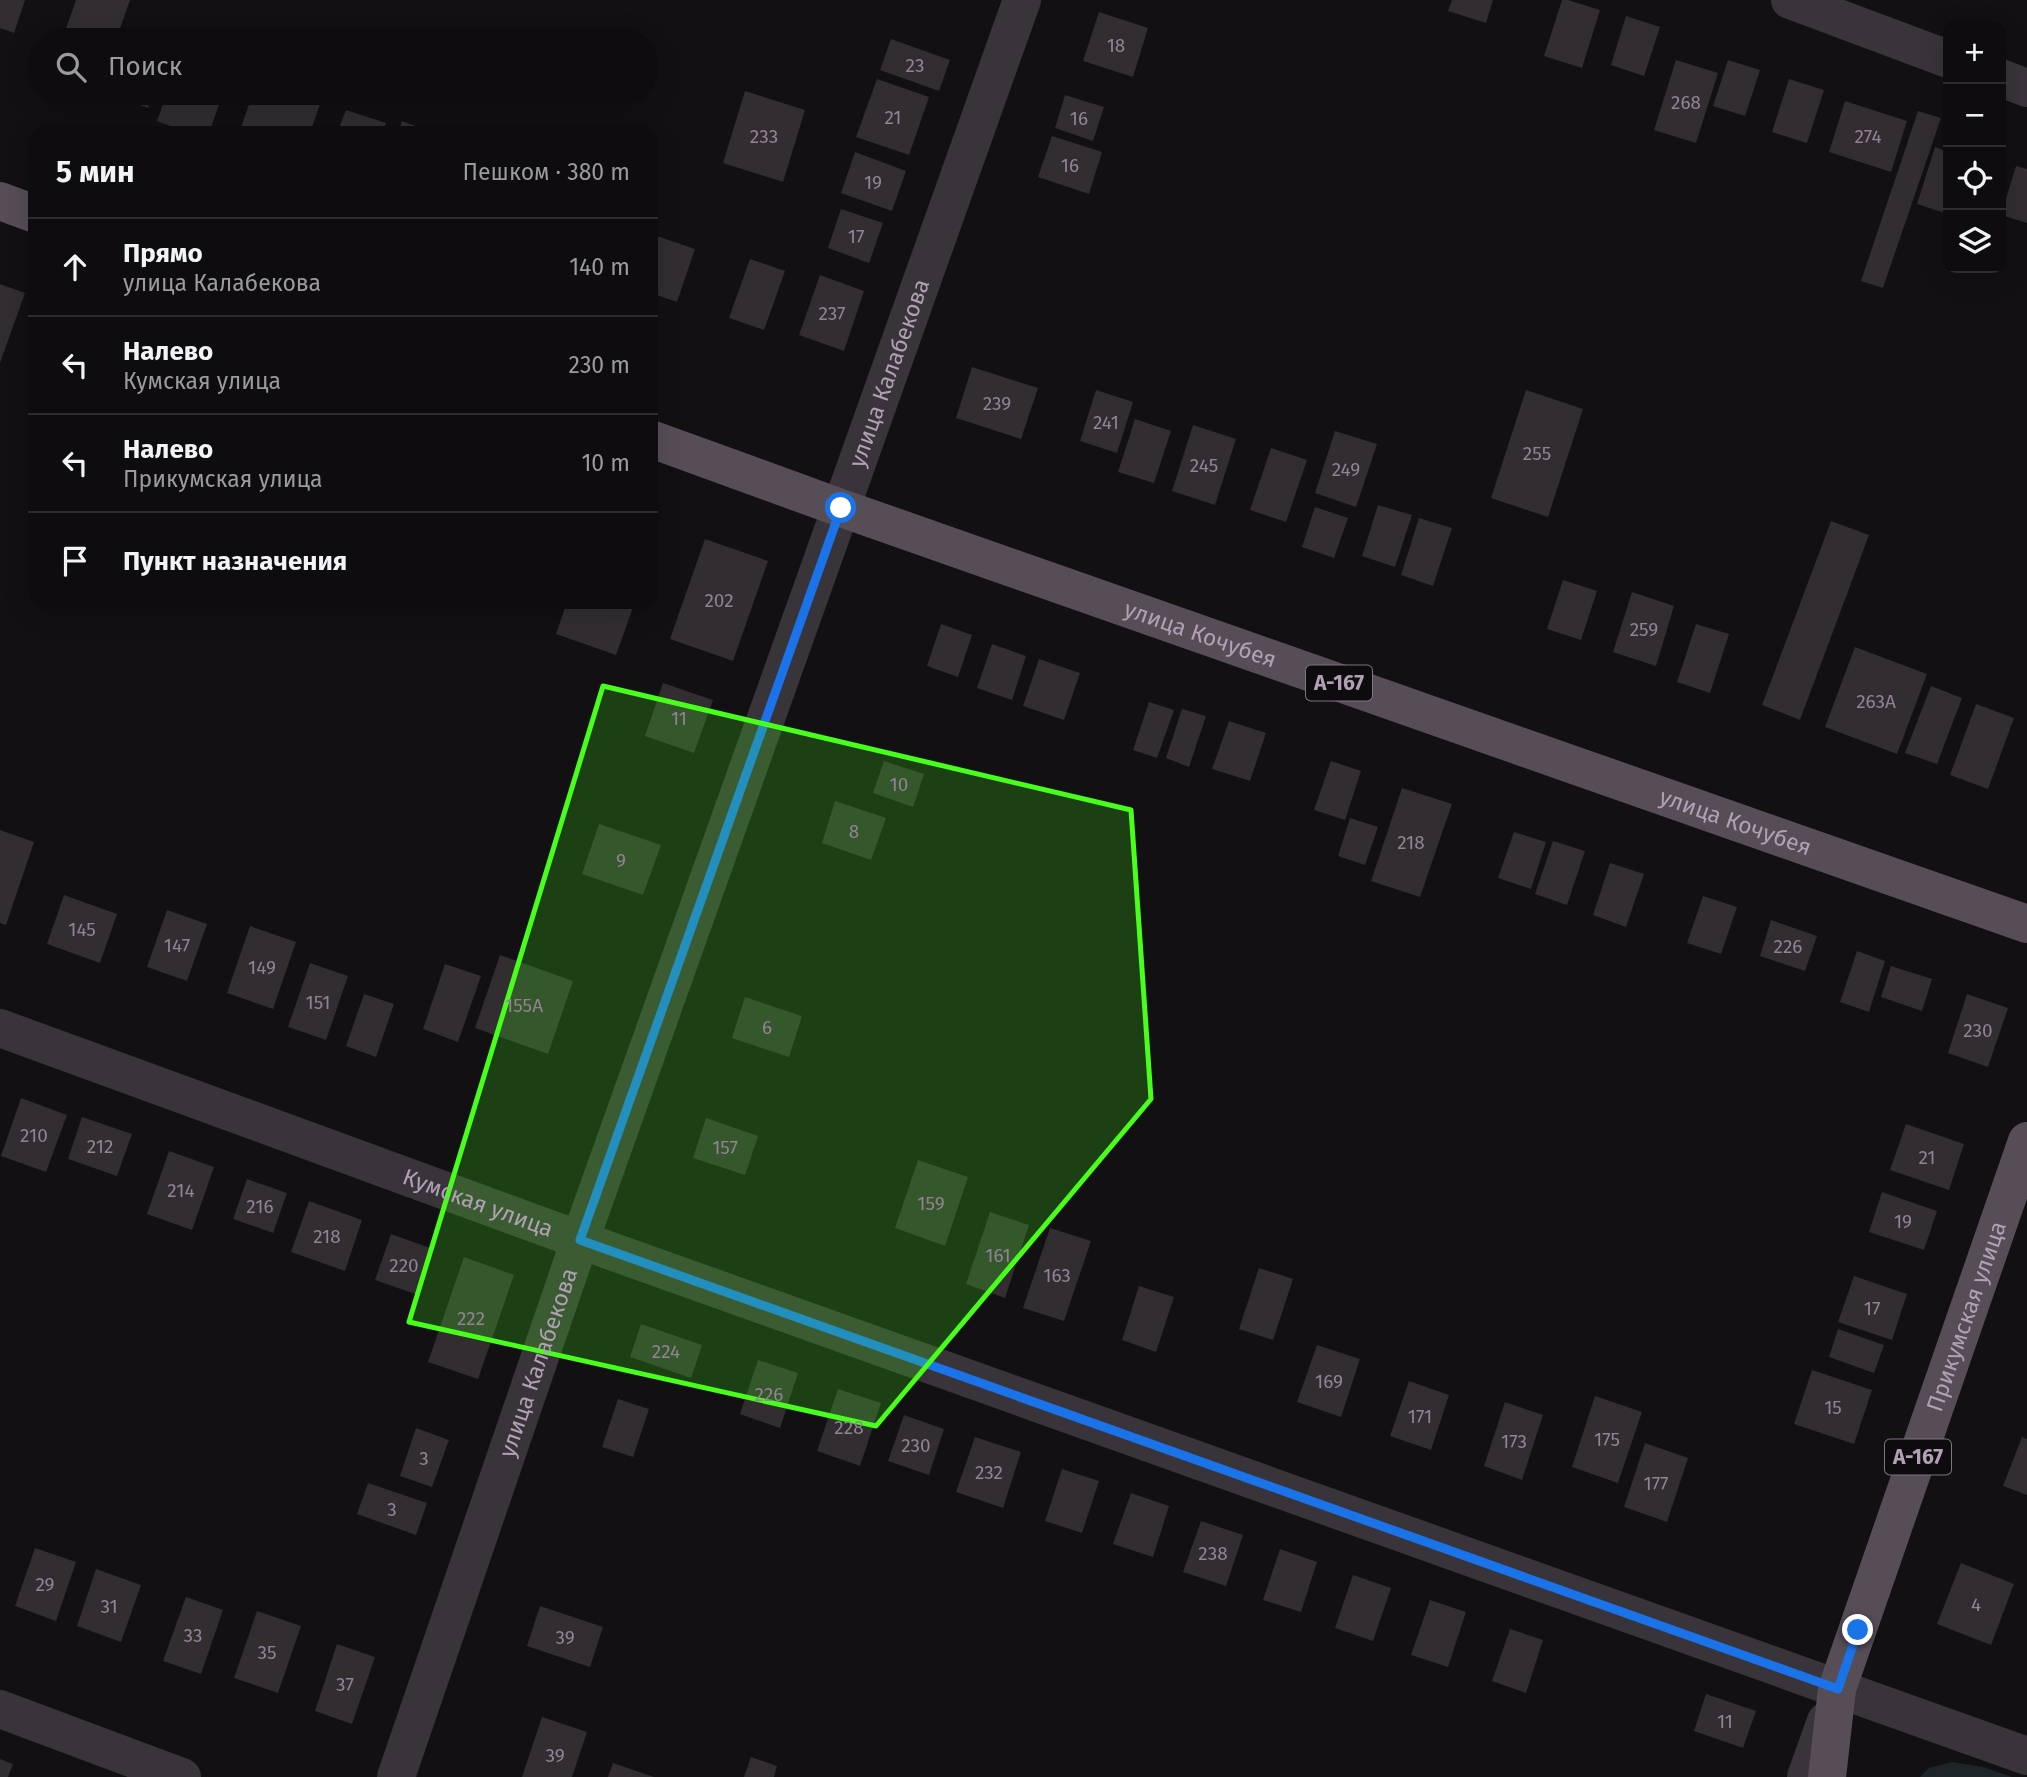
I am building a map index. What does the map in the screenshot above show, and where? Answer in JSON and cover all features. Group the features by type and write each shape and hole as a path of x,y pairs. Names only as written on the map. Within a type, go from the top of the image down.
{"main road":[{"path":"0,201 28,211"},
{"name":"улица Кочубея","path":"658,442 2027,924"},
{"name":"Прикумская улица","path":"1827,1777 1838,1689 2027,1142"}],"street":[{"name":"улица Калабекова","path":"396,1777 580,1240 1022,0"},
{"path":"1790,0 1943,57"},
{"path":"2006,80 2027,88"},
{"name":"Кумская улица","path":"0,1028 580,1240 2027,1756"},
{"name":"Прикумская улица","path":"1806,1777 1838,1689"},
{"path":"0,1709 182,1777"}],"highlighted area":[{"path":"603,686 1131,810 1151,1099 876,1426 409,1322"}],"shaded area":[{"path":"1952,1762 1983,1767 2012,1777 1920,1777 1929,1768"}],"building":[{"path":"0,0 25,0 14,33 0,28"},
{"path":"76,0 130,0 120,28 66,28"},
{"path":"1452,0 1493,0 1486,23 1448,11"},
{"path":"1562,0 1600,10 1582,68 1544,56"},
{"path":"1099,12 1148,28 1133,77 1083,61"},
{"path":"1626,16 1660,27 1644,76 1611,65"},
{"path":"891,39 950,60 939,91 880,70"},
{"path":"1676,60 1718,73 1696,143 1654,130"},
{"path":"1728,60 1760,70 1745,116 1713,106"},
{"path":"877,79 929,97 909,155 856,137"},
{"path":"1789,79 1824,90 1807,143 1772,132"},
{"path":"745,91 805,110 783,182 723,163"},
{"path":"1065,95 1104,107 1093,141 1055,128"},
{"path":"1845,101 1907,121 1891,172 1829,152"},
{"path":"163,105 219,105 211,126 170,126 157,121"},
{"path":"249,105 320,105 312,126 241,126"},
{"path":"346,110 386,123 385,126 340,126"},
{"path":"1918,111 1941,118 1883,288 1861,281"},
{"path":"402,121 415,126 400,126"},
{"path":"1052,136 1102,152 1089,194 1038,177"},
{"path":"1935,147 1943,150 1943,212 1917,204"},
{"path":"855,152 906,171 892,211 841,193"},
{"path":"2016,166 2027,169 2027,223 2006,217 2006,199"},
{"path":"841,209 883,223 869,263 828,248"},
{"path":"658,236 695,249 677,302 658,295"},
{"path":"750,259 785,271 764,330 729,318"},
{"path":"820,275 864,291 844,351 799,335"},
{"path":"0,284 25,293 0,363"},
{"path":"972,367 1038,388 1021,439 956,418"},
{"path":"1096,390 1133,402 1117,453 1080,441"},
{"path":"1526,390 1583,409 1548,517 1491,498"},
{"path":"1135,419 1171,431 1154,483 1118,472"},
{"path":"1193,425 1236,439 1215,505 1172,491"},
{"path":"1335,431 1377,444 1356,507 1315,493"},
{"path":"1271,448 1307,460 1286,522 1250,510"},
{"path":"1378,505 1412,515 1395,567 1362,556"},
{"path":"1315,507 1348,518 1334,558 1302,547"},
{"path":"1419,518 1452,528 1433,586 1401,575"},
{"path":"1831,521 1869,535 1800,720 1762,705"},
{"path":"705,539 768,561 733,661 670,639"},
{"path":"1563,580 1597,591 1581,640 1547,629"},
{"path":"1632,592 1674,606 1656,666 1613,652"},
{"path":"565,609 632,609 616,655 556,634"},
{"path":"941,624 972,635 958,677 927,666"},
{"path":"1696,624 1729,634 1710,693 1677,682"},
{"path":"992,644 1026,656 1012,700 977,688"},
{"path":"1855,647 1927,674 1897,754 1825,727"},
{"path":"1039,659 1080,673 1064,720 1023,706"},
{"path":"663,683 713,700 694,753 645,736"},
{"path":"1931,686 1962,698 1937,764 1905,753"},
{"path":"1149,702 1174,710 1157,758 1133,750"},
{"path":"1976,704 2014,718 1988,789 1950,775"},
{"path":"1182,709 1206,716 1189,767 1166,758"},
{"path":"1229,721 1266,733 1250,781 1212,769"},
{"path":"884,761 924,774 913,807 873,793"},
{"path":"1331,761 1361,771 1345,820 1314,810"},
{"path":"1402,788 1452,804 1420,897 1371,881"},
{"path":"835,801 886,818 871,860 822,843"},
{"path":"1350,818 1378,827 1365,865 1338,856"},
{"path":"599,824 661,845 643,895 582,874"},
{"path":"0,830 34,842 6,925 0,923"},
{"path":"1514,832 1546,842 1531,889 1498,878"},
{"path":"1553,841 1585,851 1567,905 1535,894"},
{"path":"1610,863 1644,874 1626,927 1593,915"},
{"path":"64,895 117,914 100,963 47,944"},
{"path":"1703,896 1737,907 1721,954 1687,943"},
{"path":"167,910 207,924 187,981 147,967"},
{"path":"1771,920 1817,936 1805,971 1760,956"},
{"path":"250,926 296,942 273,1009 227,993"},
{"path":"1857,951 1885,961 1869,1012 1840,1002"},
{"path":"500,955 573,981 548,1054 475,1028"},
{"path":"310,963 348,976 326,1040 288,1027"},
{"path":"445,964 481,976 458,1042 423,1029"},
{"path":"1891,966 1932,979 1922,1011 1881,997"},
{"path":"364,994 394,1004 376,1057 346,1046"},
{"path":"1967,994 2008,1008 1988,1067 1948,1053"},
{"path":"745,997 802,1016 789,1057 732,1038"},
{"path":"21,1098 67,1115 46,1172 1,1156"},
{"path":"82,1117 132,1134 117,1176 68,1159"},
{"path":"706,1118 758,1136 745,1175 693,1158"},
{"path":"1906,1124 1964,1144 1949,1190 1890,1170"},
{"path":"169,1151 214,1167 192,1230 147,1214"},
{"path":"918,1160 968,1177 945,1246 895,1228"},
{"path":"247,1179 287,1193 273,1233 233,1219"},
{"path":"1882,1192 1937,1211 1924,1250 1869,1232"},
{"path":"309,1201 362,1220 345,1271 291,1252"},
{"path":"990,1212 1029,1225 1005,1298 966,1284"},
{"path":"1050,1228 1091,1241 1064,1321 1023,1308"},
{"path":"391,1234 433,1249 418,1295 375,1280"},
{"path":"464,1257 514,1275 478,1379 428,1362"},
{"path":"1259,1268 1293,1279 1273,1340 1239,1329"},
{"path":"1854,1276 1907,1294 1892,1340 1838,1322"},
{"path":"1139,1286 1174,1297 1156,1352 1122,1340"},
{"path":"641,1324 702,1345 691,1378 630,1357"},
{"path":"1838,1329 1884,1345 1874,1373 1829,1357"},
{"path":"1317,1345 1360,1359 1341,1417 1297,1402"},
{"path":"758,1360 798,1373 780,1428 740,1414"},
{"path":"1812,1370 1872,1390 1854,1444 1794,1424"},
{"path":"1409,1381 1449,1395 1431,1450 1390,1436"},
{"path":"838,1389 881,1403 860,1466 817,1451"},
{"path":"1595,1396 1642,1412 1618,1483 1572,1467"},
{"path":"618,1399 649,1409 633,1457 602,1447"},
{"path":"1505,1402 1543,1415 1522,1480 1484,1466"},
{"path":"904,1415 944,1429 929,1475 888,1461"},
{"path":"416,1428 449,1440 432,1487 400,1476"},
{"path":"975,1437 1021,1452 1003,1508 956,1492"},
{"path":"2022,1437 2027,1439 2027,1495 2003,1486"},
{"path":"1645,1443 1688,1458 1667,1522 1624,1507"},
{"path":"1062,1469 1099,1481 1082,1533 1045,1521"},
{"path":"368,1483 427,1503 416,1535 357,1514"},
{"path":"1131,1493 1169,1506 1153,1557 1113,1544"},
{"path":"1201,1521 1243,1535 1226,1586 1183,1572"},
{"path":"35,1548 76,1562 56,1621 15,1606"},
{"path":"1280,1549 1317,1562 1301,1612 1263,1600"},
{"path":"1961,1563 2014,1584 1991,1645 1937,1624"},
{"path":"96,1569 141,1585 121,1642 77,1626"},
{"path":"1353,1575 1391,1588 1373,1641 1335,1628"},
{"path":"186,1597 223,1610 201,1674 163,1661"},
{"path":"1430,1600 1466,1612 1448,1667 1411,1655"},
{"path":"540,1606 603,1627 590,1667 527,1646"},
{"path":"257,1611 301,1626 278,1693 234,1678"},
{"path":"1510,1629 1543,1640 1526,1693 1492,1681"},
{"path":"337,1644 375,1657 352,1724 315,1711"},
{"path":"1706,1694 1756,1711 1743,1748 1694,1731"},
{"path":"542,1717 587,1732 572,1777 522,1777"},
{"path":"751,1757 777,1766 774,1777 744,1777"},
{"path":"0,1759 13,1764 8,1777 0,1777"},
{"path":"613,1763 654,1777 608,1777"}],"route":[{"path":"841,508 580,1240 1838,1689 1858,1630"}]}
